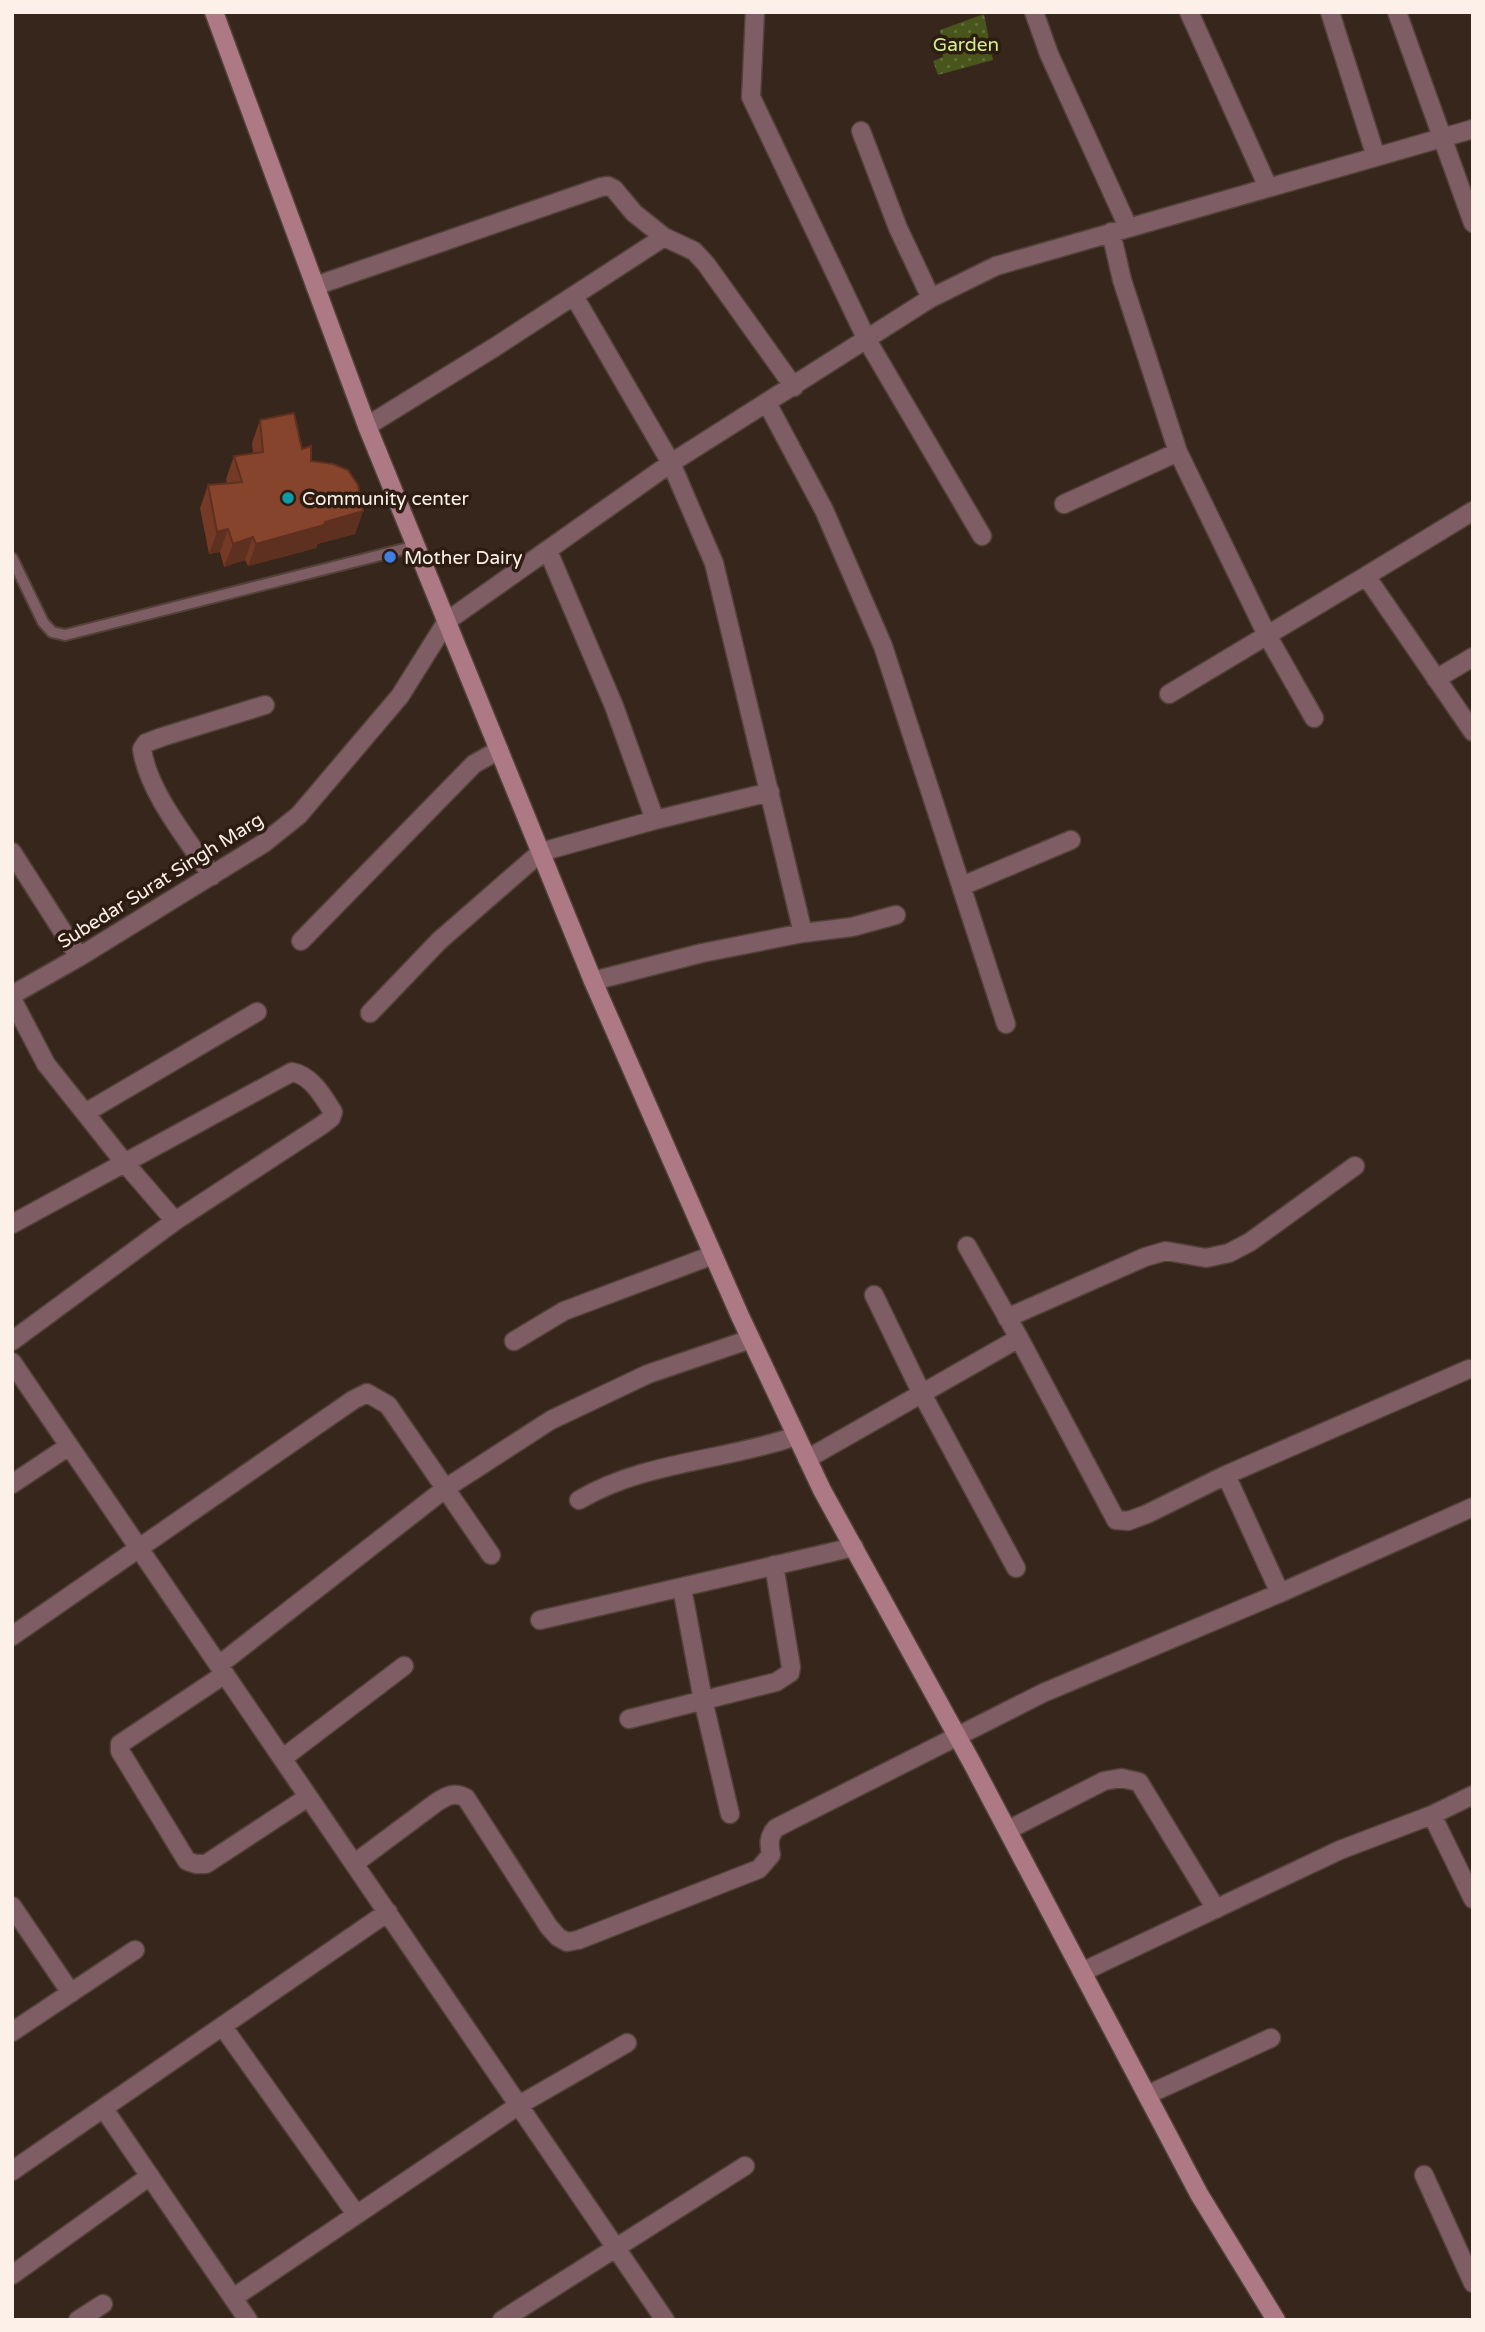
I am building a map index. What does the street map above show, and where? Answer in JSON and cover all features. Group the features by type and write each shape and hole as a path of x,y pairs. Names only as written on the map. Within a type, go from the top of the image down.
{"street":[{"path":"214,12 367,426 593,981 751,1339 807,1459 1199,2194 1276,2320"},
{"path":"755,12 751,97 867,340 982,536"},
{"path":"1034,12 1120,230 1122,280 1178,452 1266,635 1314,718"},
{"path":"1189,12 1268,187"},
{"path":"1330,12 1376,157"},
{"path":"1397,12 1473,223"},
{"path":"447,621 671,463 931,298 996,265 1473,129"},
{"path":"861,131 898,228 931,298"},
{"path":"315,286 608,186 614,189 634,214 664,237 694,251 794,387"},
{"path":"367,426 664,237"},
{"path":"574,296 671,463 714,563 803,933"},
{"path":"767,403 824,510 883,646 1006,1024"},
{"path":"1064,504 1178,452"},
{"path":"1168,694 1473,511"},
{"path":"548,551 614,706 655,820"},
{"path":"1366,576 1473,732"},
{"name":"Subedar Surat Singh Marg","path":"12,997 212,876 264,843 299,815 400,696 447,621"},
{"path":"1436,679 1473,657"},
{"path":"212,876 168,809 150,776 142,749 146,743 162,737 265,705"},
{"path":"301,941 474,764 499,750"},
{"path":"370,1013 439,941 541,852 770,792"},
{"path":"962,886 1071,840"},
{"path":"12,852 79,957"},
{"path":"593,981 702,953 803,933 852,927 896,915"},
{"path":"12,997 46,1064 175,1221"},
{"path":"85,1113 257,1012"},
{"path":"12,1224 292,1072 308,1078 333,1112 331,1118 175,1221 12,1341"},
{"path":"1007,1318 1145,1257 1166,1251 1206,1258 1229,1253 1250,1242 1355,1166"},
{"path":"967,1246 1116,1520 1128,1521 1147,1514 1226,1475 1469,1369"},
{"path":"513,1341 564,1311 713,1255"},
{"path":"874,1295 921,1392 1016,1568"},
{"path":"807,1459 1019,1338"},
{"path":"307,1797 206,1864 196,1864 187,1861 120,1751 120,1744 222,1669 446,1488 551,1420 648,1374 751,1339"},
{"path":"12,1362 665,2320"},
{"path":"12,1636 353,1400 367,1393 388,1405 491,1555"},
{"path":"579,1500 602,1486 638,1474 752,1449 796,1436"},
{"path":"12,1484 69,1446"},
{"path":"1226,1475 1280,1593"},
{"path":"355,1863 437,1802 448,1795 458,1794 466,1798 549,1927 567,1942 578,1940 759,1869 771,1855 770,1835 776,1828 1043,1693 1280,1593 1473,1507"},
{"path":"540,1620 854,1547"},
{"path":"629,1719 776,1682 790,1672 774,1565"},
{"path":"682,1588 703,1700 730,1814"},
{"path":"283,1758 404,1666"},
{"path":"1007,1830 1104,1781 1121,1778 1139,1782 1216,1909"},
{"path":"1082,1972 1340,1850 1432,1815 1473,1795"},
{"path":"1432,1815 1473,1899"},
{"path":"12,1906 71,1993"},
{"path":"12,2171 388,1912"},
{"path":"12,2032 135,1950"},
{"path":"223,2027 356,2214"},
{"path":"1147,2095 1271,2038"},
{"path":"233,2298 519,2105 627,2043"},
{"path":"104,2109 248,2320"},
{"path":"502,2320 745,2166"},
{"path":"1424,2175 1473,2283"},
{"path":"12,2275 150,2176"},
{"path":"78,2320 103,2304"}],"lane":[{"path":"12,558 43,622 52,632 65,635 416,546"}],"green space":[{"name":"Garden","path":"984,14 993,60 938,75 933,61 943,57 940,30"}],"building":[{"name":"Community center","path":"294,413 302,449 311,446 311,461 333,464 348,470 358,485 363,511 256,544 253,537 233,544 228,529 217,532 208,485 242,482 234,456 263,452 260,420"}],"place":[{"name":"Community center","path":"288,498"},
{"name":"Mother Dairy","path":"390,557"}]}
